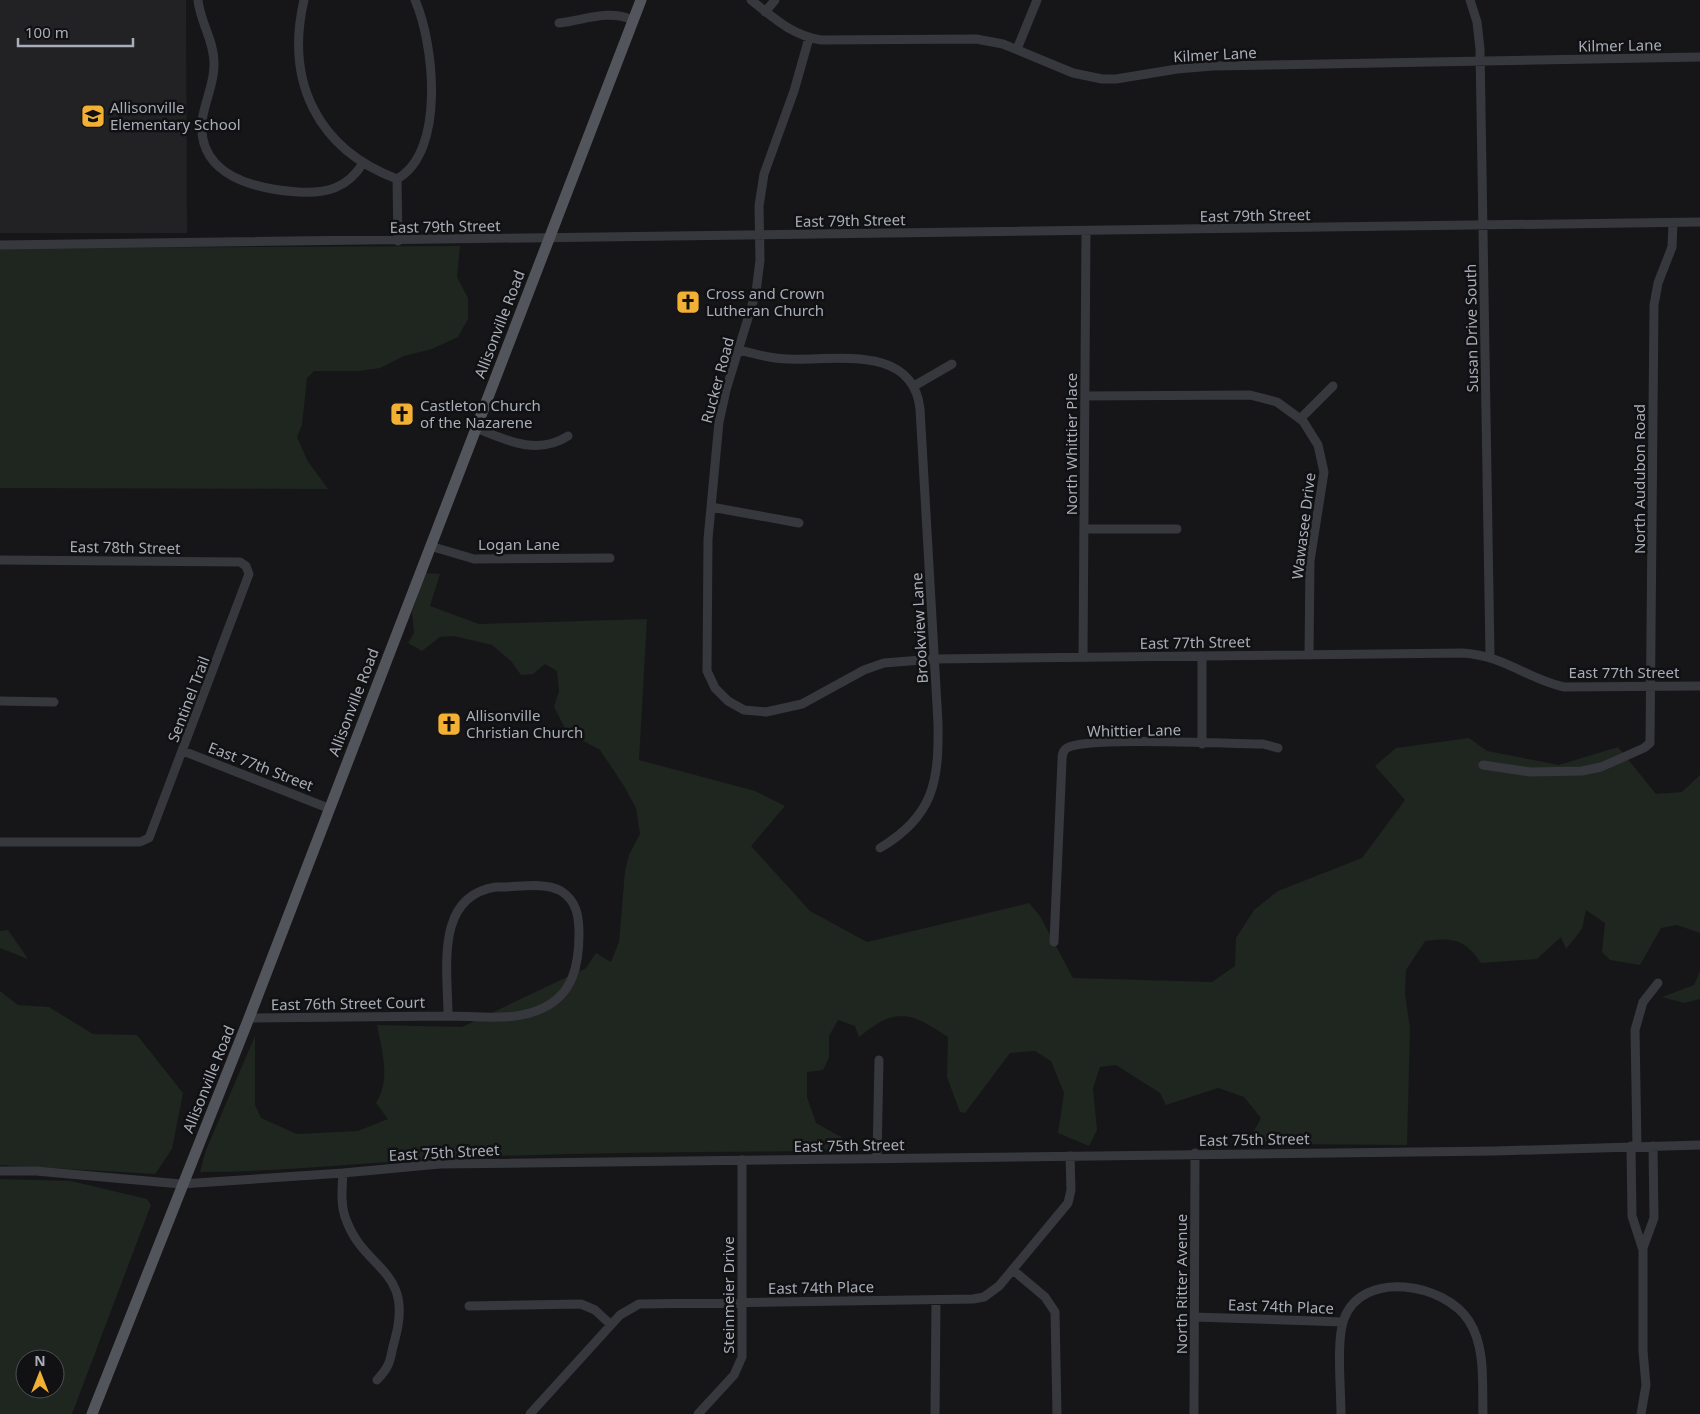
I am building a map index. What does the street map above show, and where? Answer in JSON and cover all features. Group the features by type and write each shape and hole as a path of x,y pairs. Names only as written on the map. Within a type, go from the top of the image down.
{"main road":[{"name":"Allisonville Road","path":"92,1414 181,1184 249,1018 328,808 641,0"}],"street":[{"path":"198,0 201,16 213,50 214,64 203,116 202,133 208,150 218,164 235,178 258,187 316,193 333,190 346,183 363,163"},
{"path":"304,0 298,45 304,86 312,105 327,129 354,157 397,179"},
{"path":"398,241 397,179 416,162 422,150 430,104 430,52 424,23 415,0"},
{"name":"Kilmer Lane","path":"751,0 782,26 809,38 821,40 969,38 1017,49 1073,73 1102,79 1116,79 1177,69 1213,66 1700,57"},
{"path":"765,12 775,0"},
{"path":"1017,49 1037,0"},
{"name":"Susan Drive South","path":"1470,0 1478,29 1480,61 1490,656"},
{"path":"559,23 605,14 633,20"},
{"name":"Rucker Road","path":"710,678 706,656 708,538 719,422 756,292 759,265 760,200 766,167 792,97 809,38"},
{"name":"East 79th Street","path":"0,245 1700,222"},
{"name":"North Audubon Road","path":"1483,765 1530,772 1589,770 1648,746 1651,738 1654,305 1658,283 1672,247 1673,223"},
{"name":"North Whittier Place","path":"1084,657 1086,231"},
{"path":"739,350 785,359 879,360 899,369 914,386 952,364"},
{"name":"Brookview Lane","path":"880,848 894,839 915,819 927,801 935,779 939,757 920,408 914,386"},
{"path":"1300,418 1333,386"},
{"name":"Wawasee Drive","path":"1085,396 1250,395 1277,402 1300,418 1318,445 1324,472 1310,561 1309,654"},
{"path":"476,428 527,446 554,443 568,436"},
{"path":"712,507 799,523"},
{"path":"1084,529 1177,529"},
{"name":"Logan Lane","path":"430,546 474,559 610,558"},
{"name":"East 78th Street","path":"0,560 240,562 247,568"},
{"name":"Sentinel Trail","path":"0,842 140,842 147,839 152,831 249,577 247,568"},
{"name":"East 77th Street","path":"710,678 715,688 728,701 744,710 766,712 802,704 874,667 899,661 934,659 1463,653 1490,656 1554,685 1564,687 1700,686"},
{"path":"1202,656 1202,744"},
{"path":"0,702 54,702"},
{"name":"Whittier Lane","path":"1054,942 1063,752 1068,747 1103,742 1266,744 1278,748"},
{"name":"East 77th Street","path":"183,751 328,808"},
{"name":"East 76th Street Court","path":"249,1018 448,1016 525,1014 545,1008 560,996 573,977 579,953 578,914 566,895 557,889 545,887 496,888 477,893 465,902 455,915 449,931 448,1016"},
{"path":"1641,1414 1646,1385 1642,1351 1643,1248 1632,1216 1634,1030 1644,1002 1658,983"},
{"path":"877,1159 879,1060"},
{"name":"East 75th Street","path":"0,1171 36,1171 181,1184 344,1173 440,1164 1496,1150 1700,1145"},
{"path":"1643,1248 1654,1218 1653,1146"},
{"name":"North Ritter Avenue","path":"1194,1414 1195,1153"},
{"name":"East 74th Place","path":"530,1414 611,1325 626,1310 639,1304 936,1300 984,1297 997,1289 1068,1203 1071,1190 1070,1156"},
{"name":"Steinmeier Drive","path":"698,1414 734,1375 741,1363 742,1160"},
{"path":"344,1173 342,1200 346,1220 357,1240 386,1272 393,1284 398,1304 398,1329 392,1352 392,1361 378,1380"},
{"path":"1013,1270 1045,1297 1055,1312 1056,1414"},
{"name":"East 74th Place","path":"1194,1317 1343,1322 1354,1303 1370,1292 1387,1288 1412,1288 1436,1294 1452,1303 1465,1315 1473,1328 1480,1351 1483,1414"},
{"path":"935,1414 936,1300"},
{"path":"469,1306 581,1304 595,1310 611,1325"},
{"path":"1341,1414 1343,1322"}],"shaded area":[{"name":"Allisonville Elementary School","path":"0,0 186,0 187,233 0,233"},
{"path":"460,246 457,277 468,298 468,319 458,337 432,349 404,356 380,368 359,371 314,371 307,378 302,425 297,437 307,460 328,489 0,488 0,248"},
{"path":"425,573 440,574 430,606 479,624 647,619 639,760 755,791 785,806 751,846 810,911 867,942 1029,903 1040,916 1073,978 1212,982 1235,966 1236,938 1254,910 1278,891 1362,858 1405,800 1375,766 1396,748 1469,738 1487,751 1559,765 1618,747 1656,794 1682,792 1700,775 1700,933 1677,925 1661,928 1640,965 1610,960 1602,952 1605,923 1586,910 1582,929 1566,949 1561,937 1537,959 1481,963 1464,944 1443,939 1425,941 1406,970 1405,994 1410,1028 1407,1145 1274,1144 1249,1140 1261,1118 1244,1097 1218,1088 1166,1105 1160,1093 1116,1065 1100,1067 1093,1088 1097,1130 1089,1146 1058,1133 1064,1093 1051,1061 1035,1051 1010,1053 965,1113 960,1112 947,1077 948,1037 923,1022 904,1016 884,1020 859,1037 855,1026 838,1020 829,1036 829,1058 823,1070 807,1072 807,1097 816,1123 850,1142 849,1147 823,1151 499,1156 232,1172 200,1172 206,1150 255,1036 255,1105 261,1118 297,1134 358,1131 388,1119 376,1103 381,1094 384,1075 383,1055 377,1025 462,1027 586,968 596,953 611,962 619,942 625,871 629,855 640,834 636,808 600,750 567,732 554,707 559,691 557,671 545,664 533,674 521,675 511,661 492,645 454,636 440,637 422,651 408,643 414,633 412,612"},
{"path":"8,930 28,959 0,948 0,931"},
{"path":"1700,971 1700,999 1684,1003 1662,997 1694,985"},
{"path":"0,991 18,1005 49,1007 93,1034 137,1035 183,1093 172,1149 155,1174 0,1165"},
{"path":"0,1179 71,1181 147,1199 151,1205 72,1414 0,1414"}],"place":[{"name":"Allisonville Elementary School","path":"93,116"},
{"name":"Cross and Crown Lutheran Church","path":"688,302"},
{"name":"Castleton Church of the Nazarene","path":"402,414"},
{"name":"Allisonville Christian Church","path":"449,724"}]}
